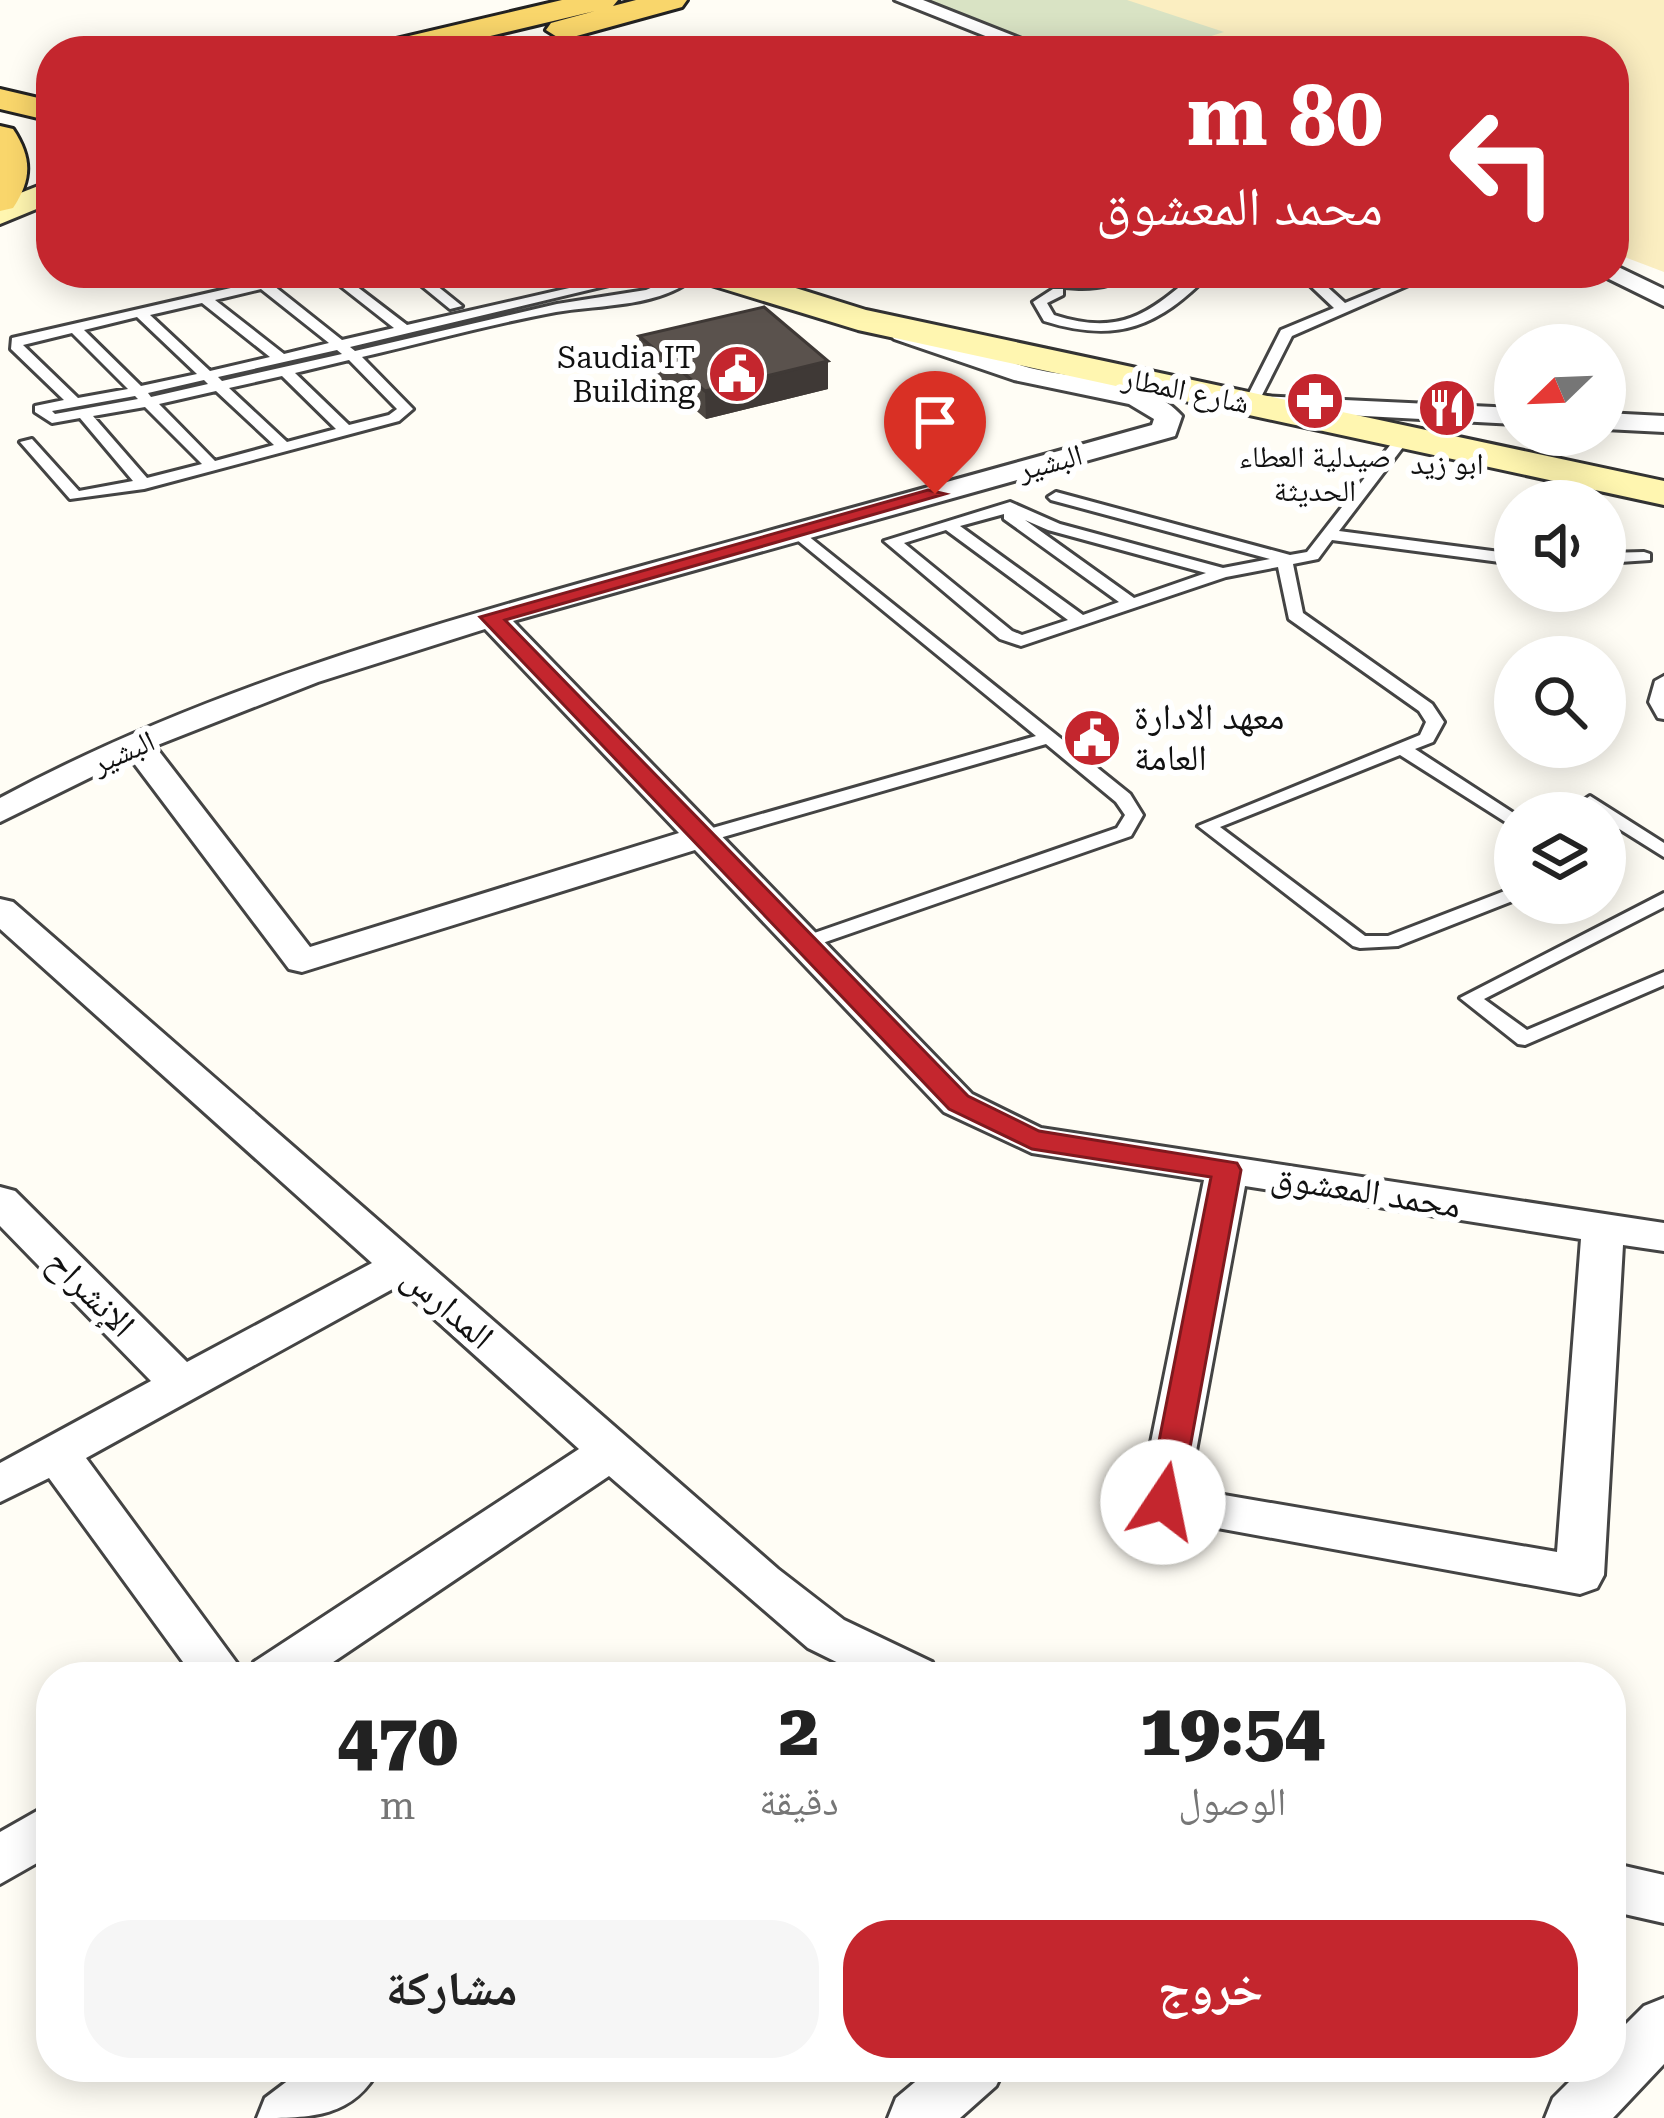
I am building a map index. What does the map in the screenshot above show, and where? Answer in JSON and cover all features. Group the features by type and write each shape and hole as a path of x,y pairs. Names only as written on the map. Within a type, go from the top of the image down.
{"main road":[{"path":"450,36 602,0"},
{"path":"540,36 671,0"},
{"path":"0,70 36,77"},
{"path":"0,99 36,107"},
{"path":"0,137 9,150 12,179 0,200"},
{"path":"0,214 36,198"},
{"path":"0,241 36,227"},
{"name":"شارع المطار","path":"758,288 858,320 1664,493"}],"street":[{"path":"905,0 1002,36"},
{"path":"1629,280 1664,299"},
{"name":"البشير","path":"0,812 138,746 332,669 490,617 1165,430 1168,416 1138,398 1023,374 858,320"},
{"path":"1248,403 1494,415"},
{"path":"1626,422 1664,424"},
{"name":"محمد المعشوق","path":"490,617 958,1102 1032,1139 1664,1237"},
{"path":"138,746 302,961 703,837"},
{"name":"المدارس","path":"0,910 760,1583 866,1662"},
{"path":"1227,1170 1163,1502 1580,1575 1603,1228"},
{"name":"الإنشراح","path":"0,1201 182,1384"},
{"path":"0,1484 401,1265"},
{"path":"294,1662 611,1451"},
{"path":"56,1454 211,1662"},
{"path":"0,1862 36,1837"},
{"path":"1626,1890 1664,1899"},
{"path":"1626,2064 1664,2024"},
{"path":"286,2118 332,2082"},
{"path":"917,2118 959,2082"},
{"path":"1574,2118 1608,2082"}],"lane":[{"path":"144,484 79,407 16,346 24,337 244,288"},
{"path":"27,442 75,496 144,484 394,418 406,409 352,355 267,288"},
{"path":"350,288 402,328"},
{"path":"432,288 455,306"},
{"path":"146,396 209,374 352,355 598,288 618,299"},
{"path":"79,407 222,386 337,344 402,328 618,299 663,288"},
{"path":"1058,292 1040,302 1049,318 1109,329 1144,322 1186,288"},
{"path":"1320,288 1342,308"},
{"path":"1248,403 1286,333 1392,288"},
{"path":"203,297 282,364 347,430"},
{"path":"138,311 284,447"},
{"path":"73,326 212,466"},
{"path":"1223,573 1054,527 1022,510 1000,509 892,541 1014,641 1223,573 1312,556 1403,438"},
{"path":"1056,496 1284,558"},
{"path":"1000,509 1132,604"},
{"path":"947,524 1081,621"},
{"path":"797,532 1123,799 1134,815 1124,832 805,943"},
{"path":"1330,535 1494,557"},
{"path":"1626,557 1644,556"},
{"path":"1284,558 1295,615 1432,715 1434,730 1427,738 1208,826 1360,943 1391,942 1494,901"},
{"path":"1664,681 1658,703 1664,714"},
{"path":"703,837 1049,738"},
{"path":"1401,748 1494,808"},
{"path":"1626,826 1664,851"},
{"path":"1664,899 1470,998 1525,1039 1664,978"}],"sand":[{"path":"936,0 1664,0 1664,272 1629,259 1629,36 1033,36"}],"green space":[{"path":"919,0 1127,0 1224,32 1211,36 1020,36"}],"building":[{"path":"764,307 828,361 705,391 639,336"}],"place":[{"name":"Saudia IT Building","path":"737,374"},
{"name":"صيدلية العطاء الحديثة","path":"1315,401"},
{"name":"ابو زيد","path":"1447,408"},
{"name":"معهد الادارة العامة","path":"1092,738"}],"route":[{"path":"935,494 490,617 958,1102 1032,1139 1227,1170 1163,1502"}]}
